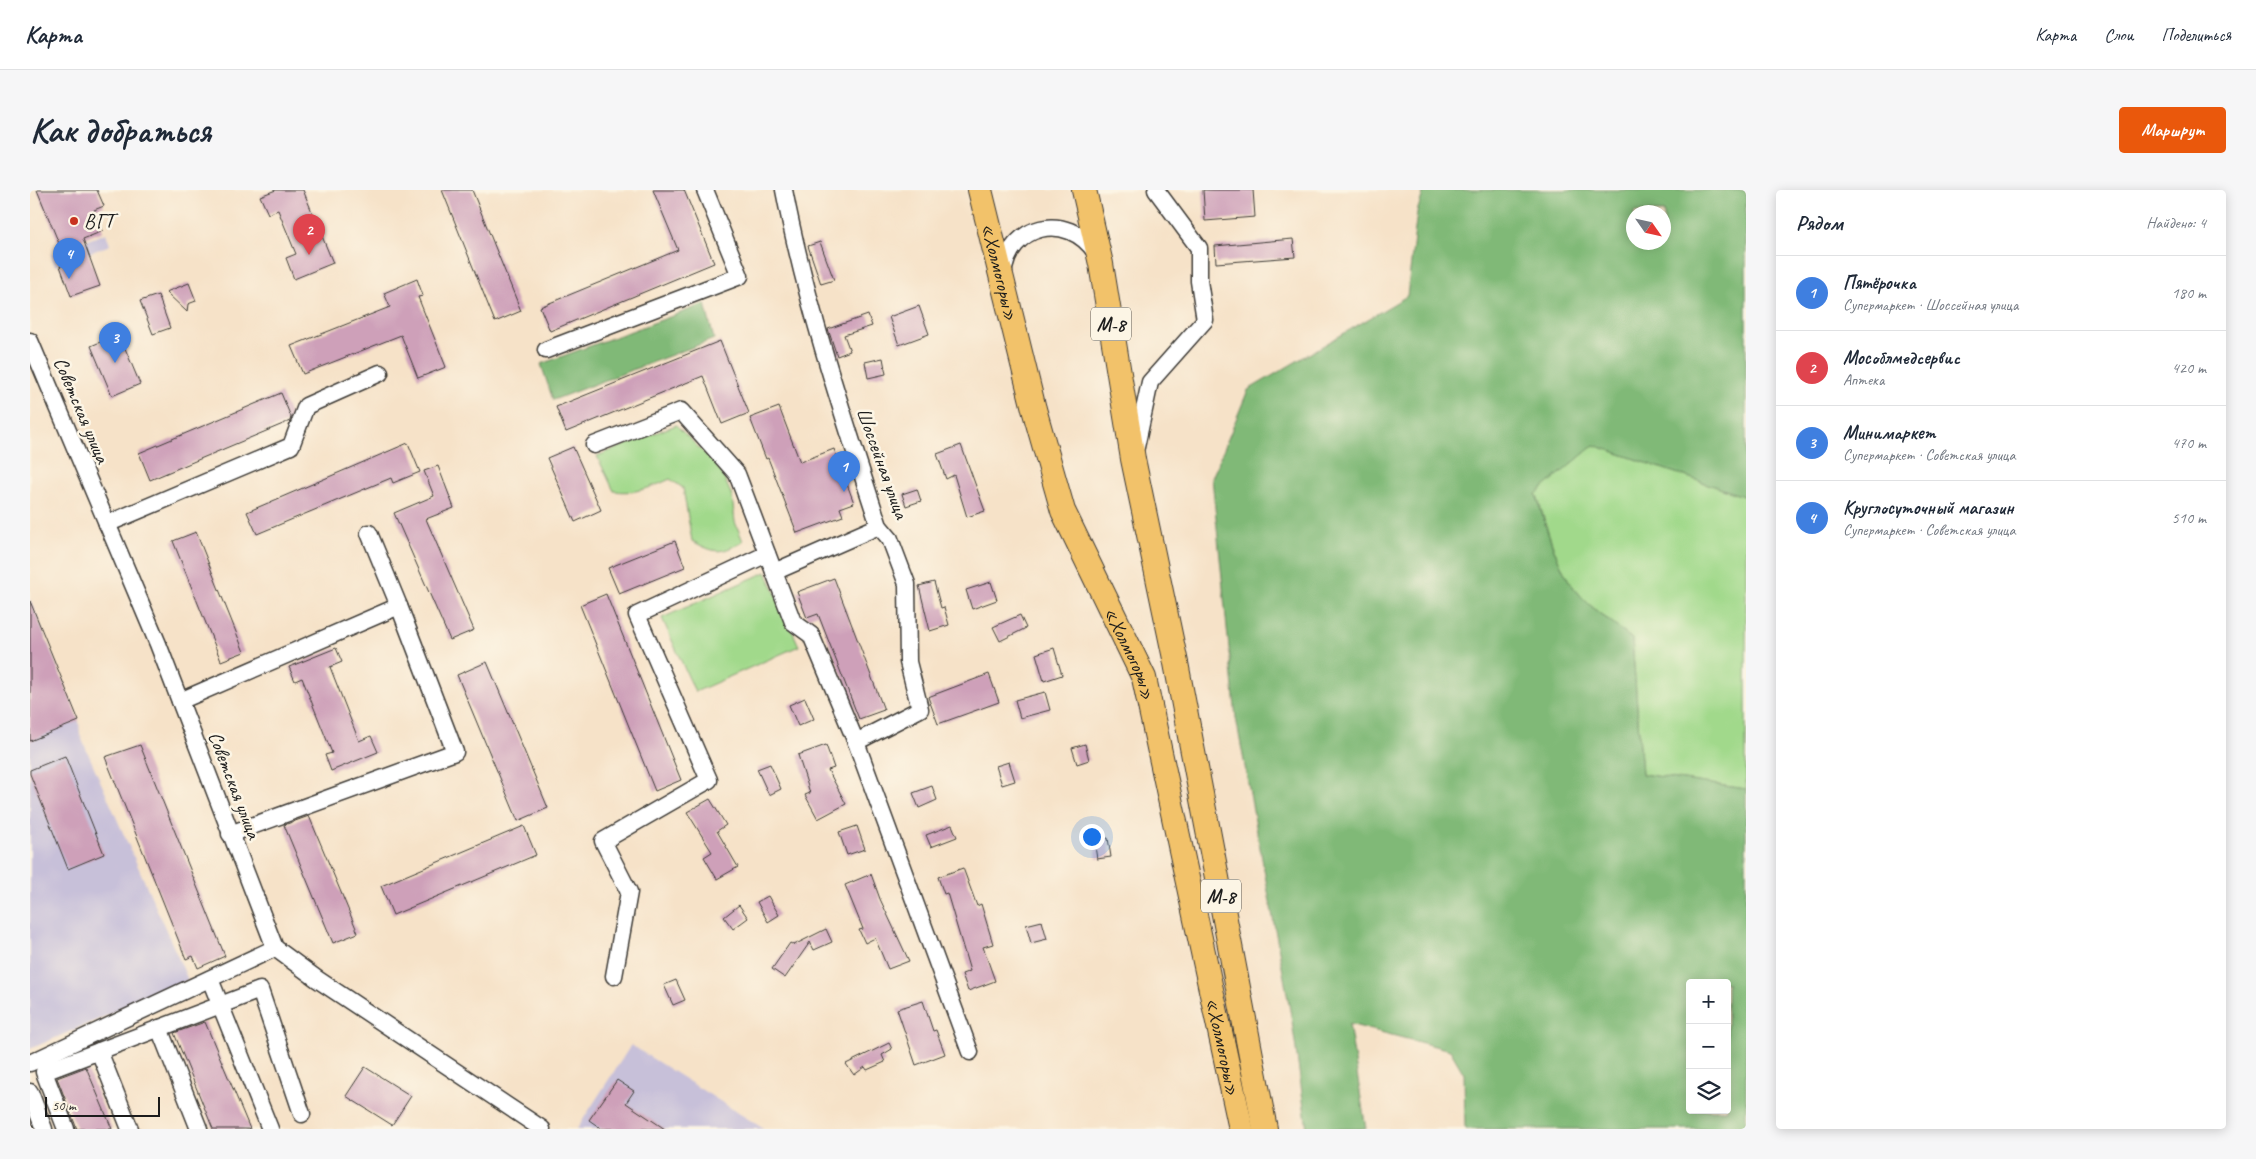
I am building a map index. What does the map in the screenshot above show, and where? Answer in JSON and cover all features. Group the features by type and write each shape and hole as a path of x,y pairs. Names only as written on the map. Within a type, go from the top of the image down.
{"highway":[{"name":"«Холмогоры»","path":"980,190 1034,408 1063,511 1144,678 1241,1129"},
{"name":"«Холмогоры»","path":"1084,190 1101,264 1133,459 1176,663 1265,1129"}],"street":[{"path":"546,350 740,276 705,190"},
{"name":"Шоссейная улица","path":"784,190 797,256 838,400 879,526 890,539 907,584 908,662 920,709 856,742"},
{"path":"1133,459 1150,382 1205,320 1199,281 1199,248 1156,190"},
{"path":"1005,290 1004,268 1010,252 1020,239 1040,229 1062,228 1073,231 1091,245 1101,264"},
{"name":"Советская улица","path":"30,340 180,701 275,948"},
{"path":"107,524 291,446 306,406 380,373"},
{"path":"594,445 681,411 737,474 792,622 811,635 856,742 970,1052"},
{"path":"774,572 879,526"},
{"path":"230,834 455,752 400,606 370,533"},
{"path":"614,976 629,892 603,841 709,780 638,615 767,554"},
{"path":"180,701 400,606"},
{"path":"30,1063 275,948 317,979 542,1129"},
{"path":"210,979 270,1129"},
{"path":"66,1129 44,1072 260,990 302,1114"},
{"path":"159,1028 199,1129"},
{"path":"99,1051 130,1129"},
{"path":"30,1092 44,1129"}],"shaded area":[{"path":"106,233 110,245 55,266 51,254"},
{"path":"30,599 79,721 80,735 188,980 30,1049"},
{"path":"631,1045 764,1129 577,1129"}],"green space":[{"path":"1424,190 1746,190 1746,497 1594,445 1536,494 1554,549 1569,581 1590,605 1632,639 1642,774 1746,789 1746,1129 1465,1129 1464,1074 1450,1050 1349,1024 1366,1129 1307,1129 1292,1021 1236,718 1212,478 1248,390 1407,296 1417,212"},
{"path":"705,304 714,339 553,400 541,364"},
{"path":"676,425 720,469 732,496 735,522 743,541 729,549 712,550 692,541 683,488 670,479 643,490 629,492 614,491 597,456"},
{"path":"1594,445 1746,497 1746,789 1642,774 1632,639 1590,605 1569,581 1554,549 1536,493"},
{"path":"766,572 799,646 695,692 662,618"}],"building":[{"name":"ВГТ","path":"37,190 97,190 104,206 94,210 103,231 83,239 100,286 71,296 60,266 67,263"},
{"path":"276,190 303,190 333,263 294,279 286,258 296,254 278,210 268,214 260,196"},
{"path":"442,190 472,190 521,311 495,322"},
{"path":"653,190 684,190 714,263 550,331 540,307 678,250"},
{"path":"1203,190 1253,190 1255,217 1205,221"},
{"path":"1293,239 1295,257 1216,263 1215,246"},
{"path":"820,242 834,280 821,284 808,246"},
{"path":"417,279 423,296 418,297 446,367 418,378 401,335 303,374 291,346 390,307 384,293"},
{"path":"189,283 196,301 188,304 187,312 166,292"},
{"path":"158,295 170,328 153,334 140,301"},
{"path":"919,306 929,334 899,345 889,317"},
{"path":"868,315 872,326 844,335 850,351 837,356 828,329"},
{"path":"119,334 140,384 112,396 91,346"},
{"path":"720,341 749,413 722,424 703,376 566,432 556,407"},
{"path":"883,358 886,374 868,378 865,362"},
{"path":"281,393 291,417 290,421 150,480 139,453"},
{"path":"779,407 800,462 834,449 854,503 840,508 843,516 797,533 768,458 766,459 750,418"},
{"path":"408,443 420,472 393,483 391,478 257,534 247,512"},
{"path":"961,445 985,511 967,517 954,475 946,479 937,454"},
{"path":"573,447 601,510 575,522 547,458"},
{"path":"438,466 454,508 426,519 474,630 450,640 394,513 434,496 424,471"},
{"path":"917,489 921,501 906,506 902,494"},
{"path":"196,532 244,652 221,661 173,541"},
{"path":"675,541 685,567 619,594 608,568"},
{"path":"834,578 884,710 859,719 818,614 807,618 797,592"},
{"path":"934,582 941,608 944,607 949,625 930,631 919,586"},
{"path":"991,582 997,600 972,609 966,590"},
{"path":"606,594 681,780 655,791 580,605"},
{"path":"30,601 79,721 30,741"},
{"path":"1020,615 1026,628 1000,641 993,627"},
{"path":"336,648 342,662 330,667 359,741 371,736 378,752 331,771 325,755 332,753 302,678 295,681 289,667"},
{"path":"1054,648 1062,675 1044,681 1036,654"},
{"path":"487,662 548,808 518,821 457,675"},
{"path":"989,674 999,702 938,724 928,697"},
{"path":"1045,692 1050,710 1020,718 1015,700"},
{"path":"805,698 814,719 798,726 789,705"},
{"path":"1085,744 1089,760 1077,764 1072,748"},
{"path":"140,745 225,956 198,968 193,956 186,959 105,757"},
{"path":"826,745 834,768 828,770 846,804 818,819 805,795 810,793 798,755"},
{"path":"65,756 104,854 68,869 30,774 30,770"},
{"path":"1009,762 1015,781 1002,785 996,766"},
{"path":"770,764 781,789 769,795 757,769"},
{"path":"932,786 937,800 919,808 913,793"},
{"path":"710,799 726,825 717,831 738,867 717,879 704,857 712,852 687,812"},
{"path":"309,816 358,933 333,943 284,825"},
{"path":"952,825 957,837 931,847 926,835"},
{"path":"524,826 536,855 393,915 381,886"},
{"path":"857,826 865,849 847,855 839,832"},
{"path":"1108,838 1111,857 1097,859 1094,840"},
{"path":"963,868 977,906 981,904 993,944 983,947 995,981 968,991 962,974 970,971 947,893 944,894 938,877"},
{"path":"871,874 880,899 909,961 888,969 875,938 865,943 859,930 863,929 845,885"},
{"path":"768,896 779,915 768,922 757,902"},
{"path":"739,905 748,918 733,929 724,917"},
{"path":"1042,921 1047,939 1031,943 1026,925"},
{"path":"826,929 832,942 814,950 810,942 785,978 772,969 790,943 794,945"},
{"path":"676,980 685,1000 673,1005 664,985"},
{"path":"923,1001 933,1031 936,1030 945,1054 916,1065 897,1009"},
{"path":"205,1022 250,1129 213,1129 174,1033"},
{"path":"889,1043 892,1049 882,1055 885,1062 867,1070 865,1067 854,1075 846,1064"},
{"path":"86,1067 112,1129 77,1129 57,1078"},
{"path":"365,1067 411,1096 392,1125 346,1096"},
{"path":"617,1080 634,1091 626,1103 665,1129 602,1129 589,1120"}],"place":[{"name":"ВГТ","path":"74,221"},
{"name":"Мособлмедсервис","path":"309,255"},
{"name":"Круглосуточный магазин","path":"69,279"},
{"name":"Минимаркет","path":"115,363"},
{"name":"Пятёрочка","path":"844,492"}]}
